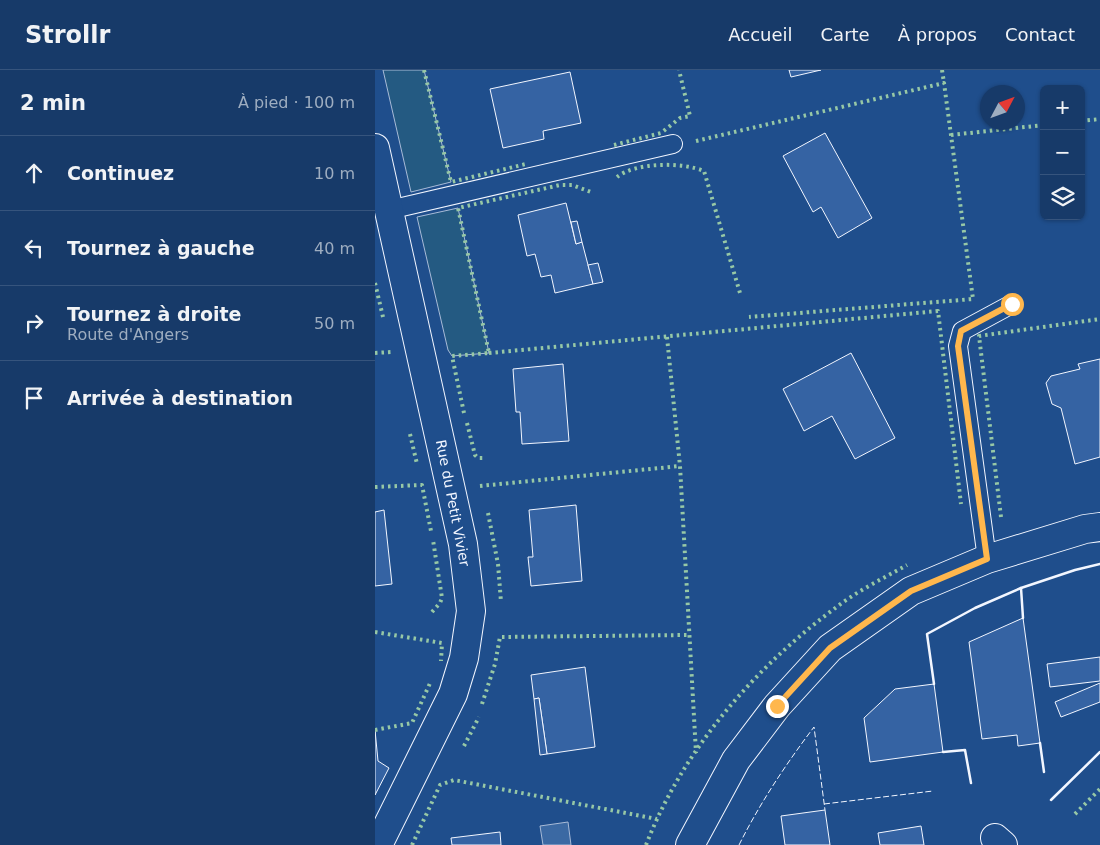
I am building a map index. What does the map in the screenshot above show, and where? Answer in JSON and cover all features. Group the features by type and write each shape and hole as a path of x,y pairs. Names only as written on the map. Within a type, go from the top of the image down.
{"street":[{"name":"Rue du Petit Vivier","path":"375,148 463,544 471,611 464,658 453,694 378,845"},
{"path":"690,845 736,760 777,706 830,648 911,591 987,559 1085,529 1100,527"}],"lane":[{"path":"389,210 673,144"},
{"path":"987,559 958,346 961,331 1012,304"}],"shaded area":[{"path":"383,70 424,70 451,182 411,192"},
{"path":"458,208 489,353 452,356 448,350 417,217"},
{"path":"568,822 571,845 543,845 540,826"}],"building":[{"path":"789,70 821,70 791,77"},
{"path":"570,72 581,123 543,131 544,139 503,148 490,89"},
{"path":"825,133 872,218 838,238 821,207 813,212 783,156"},
{"path":"566,203 576,244 582,242 593,284 555,293 551,275 541,277 535,254 527,256 518,215"},
{"path":"577,221 582,242 576,244 571,222"},
{"path":"598,263 603,282 593,284 588,265"},
{"path":"851,353 895,438 855,459 832,416 804,431 783,389"},
{"path":"1100,359 1100,457 1075,464 1061,408 1052,404 1046,383 1051,376 1080,369 1078,364"},
{"path":"563,364 569,441 522,444 520,412 516,412 513,369"},
{"path":"576,505 582,581 531,586 528,557 533,557 529,510"},
{"path":"384,510 392,584 375,586 375,512"},
{"path":"1023,618 1040,743 1018,746 1017,735 982,739 969,642"},
{"path":"1100,657 1100,681 1050,687 1047,664"},
{"path":"585,667 595,747 547,754 539,698 534,699 531,675"},
{"path":"1100,683 1100,702 1061,717 1055,702"},
{"path":"934,684 943,752 870,762 864,718 895,689"},
{"path":"539,698 547,754 540,755 534,699"},
{"path":"375,730 378,761 389,768 375,795"},
{"path":"825,810 830,845 785,845 781,816"},
{"path":"921,826 924,845 880,845 878,833"},
{"path":"500,832 501,845 452,845 451,838"}],"hedge":[{"path":"424,70 451,182 526,164"},
{"path":"614,145 661,133 680,118 690,116 679,70"},
{"path":"942,70 944,83"},
{"path":"696,141 944,83 973,299 749,317"},
{"path":"1085,121 1100,119"},
{"path":"951,135 1040,125"},
{"path":"617,177 636,168 659,165 684,166 704,171 740,293"},
{"path":"464,413 452,356 489,353 458,208 560,185 572,185 591,192"},
{"path":"375,283 383,317"},
{"path":"489,353 938,311 961,504"},
{"path":"1001,517 979,336 1100,319"},
{"path":"667,337 680,466 696,753"},
{"path":"375,353 392,352"},
{"path":"467,423 475,455 478,458 484,458"},
{"path":"410,434 417,464"},
{"path":"480,486 680,466"},
{"path":"375,487 422,485 431,531"},
{"path":"488,513 498,564 501,602"},
{"path":"432,612 442,598 433,540"},
{"path":"646,845 680,776 701,743 751,683 779,655 838,606 863,589 907,565"},
{"path":"375,632 442,643 441,661"},
{"path":"482,704 495,664 500,637 689,635"},
{"path":"375,730 412,723 431,681"},
{"path":"464,746 479,717"},
{"path":"412,845 440,785 454,780 657,819"},
{"path":"1075,814 1100,789"}],"fence":[{"path":"739,845 774,784 814,727 825,810"},
{"path":"824,804 933,791"}],"wall":[{"path":"1021,588 1075,570 1100,564"},
{"path":"934,684 927,634 975,608 1021,588 1023,618"},
{"path":"1040,743 1044,772"},
{"path":"943,752 965,750 971,783"},
{"path":"1051,800 1100,752"}],"route":[{"path":"777,706 830,648 911,591 987,559 958,346 961,331 1012,304"}]}
